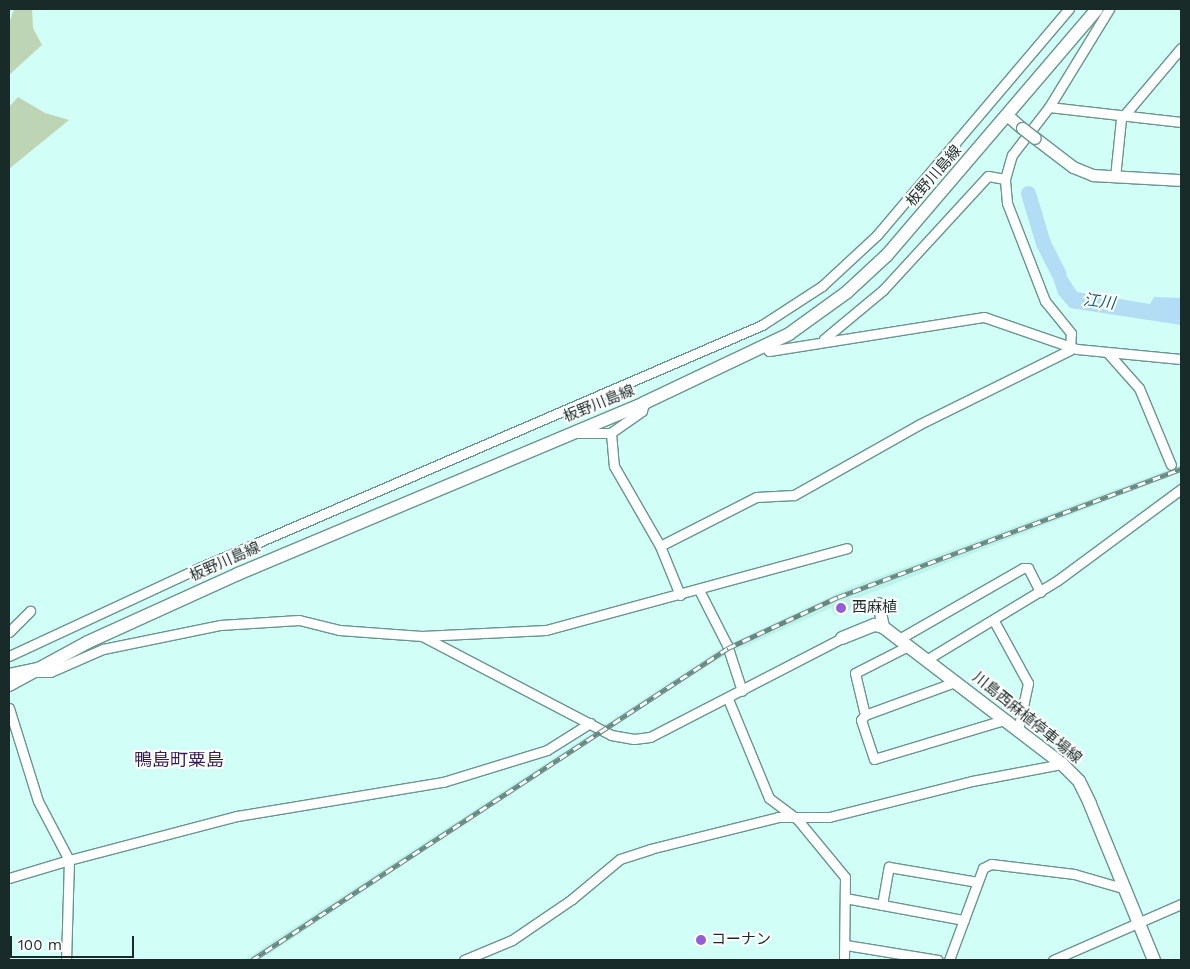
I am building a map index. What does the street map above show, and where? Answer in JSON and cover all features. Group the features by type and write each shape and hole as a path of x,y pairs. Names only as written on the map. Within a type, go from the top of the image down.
{"main road":[{"name":"板野川島線","path":"9,685 238,574 644,403 765,346 819,314 864,278 1008,116 1097,9"},
{"path":"842,638 876,625 883,626"},
{"name":"川島西麻植停車場線","path":"883,626 1062,764 1079,781 1139,920 1154,960"}],"street":[{"path":"9,656 201,567 762,325 822,286 870,241 1069,9"},
{"path":"1073,346 1071,333 1039,287 1007,203 1005,179 1012,155 1049,107 1109,9"},
{"path":"1115,177 1121,118 1181,48"},
{"path":"1049,107 1121,118 1181,122"},
{"path":"1008,116 1035,138 1082,171 1115,177 1181,180"},
{"path":"822,340 883,290 988,176 1005,179"},
{"path":"765,346 769,351 822,340 984,316 1073,346 1107,352 1164,354 1181,359"},
{"path":"660,546 756,497 794,495 1073,346"},
{"path":"1107,352 1139,388 1171,465"},
{"path":"572,432 612,433 642,411 644,403"},
{"path":"612,433 615,472 660,546 680,595"},
{"path":"926,660 1040,592 1181,491"},
{"path":"9,673 40,669 50,672 115,646 260,620 299,620 347,631 422,636 546,630 699,590 847,548"},
{"path":"865,715 855,673 1023,568 1028,568 1040,592"},
{"path":"699,590 730,653 742,691"},
{"path":"878,603 883,626"},
{"path":"9,632 30,612"},
{"path":"994,621 1028,683 1018,730"},
{"path":"422,636 617,737 650,737 728,699 842,638"},
{"path":"955,682 865,715 861,720 874,759 1004,720"},
{"path":"728,699 769,798 798,820 845,877 846,945 844,960"},
{"path":"9,708 32,784 69,860 66,960"},
{"path":"9,878 69,860 237,816 443,782 547,750 590,723"},
{"path":"464,960 512,940 572,899 620,859 778,817 798,820 829,818 972,780 1062,764"},
{"path":"949,960 983,868 991,864 1074,874 1126,889"},
{"path":"882,905 889,867 978,882"},
{"path":"845,898 964,920"},
{"path":"1053,960 1139,920 1181,904"},
{"path":"846,945 938,960"}],"shaded area":[{"path":"1181,465 1181,472 850,601 853,609 835,616 831,608 730,653 678,682 260,960 244,960 727,645 846,589"}],"green space":[{"path":"14,9 32,9 33,28 42,45 9,75 9,23"},
{"path":"18,97 45,113 69,120 9,169 9,107"}],"water":[{"path":"1052,253 1077,292 1150,304 1154,297 1181,298 1181,325 1070,308 1058,294 1046,256"}],"waterway":[{"name":"江川","path":"1028,193 1043,243 1058,273"}],"railway":[{"path":"252,960 728,648 838,597 1181,469"}],"place":[{"name":"西麻植","path":"841,608"},
{"name":"コーナン","path":"701,940"}],"district":[{"name":"鴨島町粟島","path":"179,760"}]}
